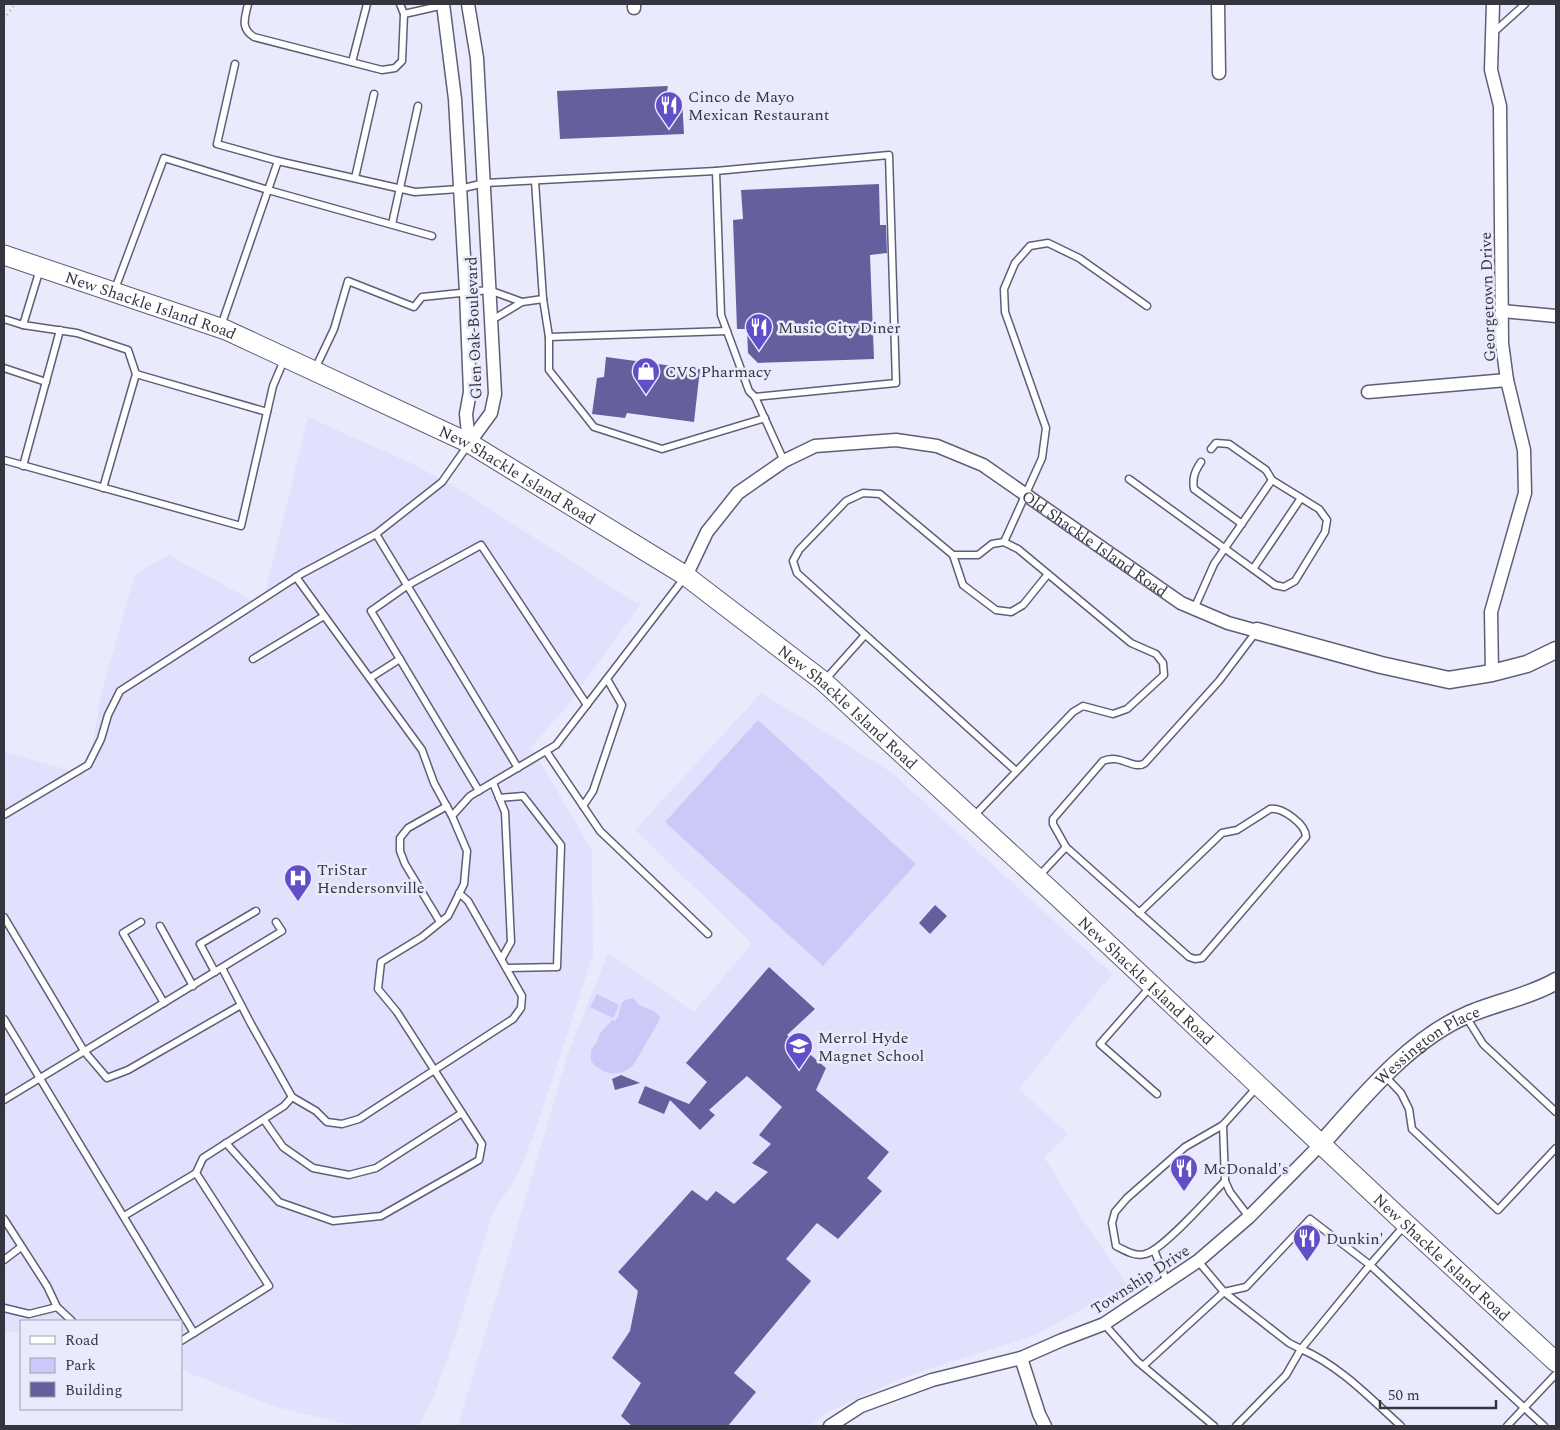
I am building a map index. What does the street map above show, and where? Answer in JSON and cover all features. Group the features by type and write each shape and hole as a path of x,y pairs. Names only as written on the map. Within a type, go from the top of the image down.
{"main road":[{"name":"New Shackle Island Road","path":"4,255 220,328 469,443 686,576 823,682 1037,878 1556,1362"}],"street":[{"name":"Glen Oak Boulevard","path":"468,4 477,58 495,394 491,413 469,443"},
{"path":"1218,4 1219,73"},
{"name":"Georgetown Drive","path":"1492,673 1491,612 1525,493 1524,450 1507,380 1502,343 1500,106 1491,70 1493,4"},
{"name":"Glen Oak Boulevard","path":"444,5 455,99 466,292 470,392 466,414 469,443"},
{"path":"1502,312 1556,316"},
{"path":"1368,392 1507,380"},
{"name":"Old Shackle Island Road","path":"686,576 707,532 738,493 784,461 815,446 896,440 937,446 983,465 1181,603 1228,624 1382,665 1449,680 1492,673 1527,664 1556,650"},
{"name":"Wessington Place","path":"1322,1143 1369,1090 1423,1040 1465,1015 1556,981"},
{"name":"Township Drive","path":"830,1426 861,1406 932,1380 1021,1358 1104,1324 1198,1261 1249,1218 1322,1143"},
{"path":"1021,1358 1039,1414 1045,1426"}],"lane":[{"path":"248,4 244,22 247,33 254,38 382,70 396,68 402,61 404,14 400,4"},
{"path":"352,62 367,4"},
{"path":"1492,34 1525,4"},
{"path":"404,14 444,5"},
{"path":"235,64 217,144 278,161 416,192 459,189 485,184 716,171 889,155 896,383 755,397"},
{"path":"355,178 374,94"},
{"path":"392,224 418,106"},
{"path":"114,292 164,158 268,190 432,236"},
{"path":"220,328 278,161"},
{"path":"716,171 721,315 749,391 755,397 784,461"},
{"path":"534,181 548,338 549,370 594,427 662,449 765,418"},
{"path":"1004,542 1042,458 1046,428 1005,312 1004,289 1015,263 1030,246 1048,243 1079,258 1147,306"},
{"path":"22,325 40,268"},
{"path":"314,371 334,328 348,281 414,307 422,297 489,290 522,302"},
{"path":"490,321 522,302 544,299"},
{"path":"4,319 22,325 77,332 128,350 136,374 103,488"},
{"path":"23,466 60,330"},
{"path":"548,338 727,331"},
{"path":"4,460 241,526 273,386 284,357"},
{"path":"4,368 46,382"},
{"path":"136,374 267,412"},
{"path":"4,815 88,765 101,739 108,715 120,691 296,578 376,534 442,482 469,443"},
{"path":"1129,478 1275,585 1284,587 1295,581 1325,532 1327,520 1319,510 1272,480 1266,470 1229,444 1216,443 1211,449"},
{"path":"1202,462 1196,468 1192,480 1194,489 1242,524"},
{"path":"1194,609 1214,564 1272,480"},
{"path":"1016,771 797,573 793,561 799,550 846,501 863,494 880,494 953,555 963,584 996,610 1011,612 1022,605 1048,574"},
{"path":"1253,569 1301,498"},
{"path":"376,534 518,768"},
{"path":"953,555 978,555 992,544 1004,542 1018,549 1131,643 1156,654 1163,663 1164,675 1127,709 1113,714 1083,706 1072,712 972,818"},
{"path":"479,791 371,611 408,585 481,545 586,705"},
{"path":"452,816 470,796 556,744 686,576"},
{"path":"226,1143 279,1202 333,1221 381,1216 479,1160 482,1144 398,1012 378,989 381,962 422,936 448,916 464,884 467,852 452,816 434,783 422,750 296,578"},
{"path":"253,659 324,616"},
{"path":"1139,913 1222,833 1243,827 1270,809 1282,810 1302,827 1306,832 1306,837 1202,958 1195,959 1189,958 1066,848 1053,824 1053,819 1103,761 1109,758 1119,759 1137,766 1145,763 1219,681 1257,631"},
{"path":"823,682 865,635"},
{"path":"370,678 400,659"},
{"path":"583,806 593,791 622,705 606,679"},
{"path":"546,751 600,831 708,934"},
{"path":"493,783 505,812 511,942 502,958"},
{"path":"499,798 523,796 561,845 557,967 507,968"},
{"path":"440,922 405,864 400,851 400,838 408,828 447,806"},
{"path":"1037,878 1066,848"},
{"path":"222,968 292,1096 327,1122 342,1124 359,1119 513,1018 521,1008 522,996 502,958 468,901 460,893"},
{"path":"215,972 200,944 256,911"},
{"path":"4,917 84,1051 107,1078 128,1070 241,1005"},
{"path":"141,922 123,933 164,1003"},
{"path":"4,1100 282,931 276,922"},
{"path":"160,926 193,986"},
{"path":"1152,985 1100,1044 1156,1094"},
{"path":"1465,1015 1483,1044 1556,1112"},
{"path":"4,1019 194,1333"},
{"path":"1384,1076 1402,1093 1409,1109 1412,1129 1498,1210 1556,1148"},
{"path":"1225,1181 1154,1250 1144,1255 1129,1252 1116,1246 1112,1223 1115,1212 1127,1198 1185,1148 1223,1125 1259,1085"},
{"path":"124,1216 196,1173 203,1158 264,1120 284,1106 292,1096"},
{"path":"264,1120 283,1147 313,1168 349,1175 376,1168 462,1113"},
{"path":"1223,1125 1225,1181 1230,1192 1249,1218"},
{"path":"182,1340 269,1286 196,1173"},
{"path":"4,1219 47,1286 57,1307 71,1320"},
{"path":"1143,1366 1224,1292 1246,1287 1310,1219 1370,1265 1544,1426"},
{"path":"1236,1426 1286,1375 1301,1349 1406,1224"},
{"path":"4,1260 21,1247"},
{"path":"1154,1250 1167,1282"},
{"path":"1198,1261 1224,1292 1289,1343 1316,1355 1346,1376 1401,1426"},
{"path":"4,1308 29,1314 57,1307"},
{"path":"1104,1324 1143,1366 1214,1426"},
{"path":"1507,1426 1556,1374"}],"path":[{"path":"4,19 15,4"}],"shaded area":[{"name":"TriStar Hendersonville","path":"308,417 417,466 455,487 640,605 567,706 531,747 592,850 593,955 537,1126 517,1176 492,1214 457,1332 433,1398 418,1426 354,1426 276,1407 182,1370 182,1320 20,1320 20,1333 4,1331 4,752 87,775 102,691 135,574 169,555 262,606"},
{"name":"Merrol Hyde Magnet School","path":"761,693 891,772 1112,974 1019,1089 1068,1134 1044,1157 1080,1216 1127,1285 1035,1335 904,1377 830,1411 809,1426 458,1426 569,1051 608,953 694,1012 752,943 635,830"}],"green space":[{"path":"758,720 916,864 823,966 665,822"},
{"path":"597,994 619,1005 613,1018 590,1007"},
{"path":"633,998 639,1005 654,1011 660,1017 659,1021 634,1064 629,1069 618,1073 601,1070 591,1061 591,1050 597,1042 600,1033 612,1020 615,1021 618,1017 622,1002"}],"building":[{"path":"668,86 665,100 682,99 684,134 560,139 557,91"},
{"path":"879,184 880,225 886,225 887,253 870,255 874,359 758,363 748,353 747,329 737,329 733,220 743,219 741,190"},
{"name":"CVS Pharmacy","path":"606,357 700,369 694,422 627,413 625,418 592,414 597,378 604,377"},
{"path":"935,905 947,916 930,934 919,923"},
{"path":"769,967 815,1009 787,1035 826,1068 816,1090 889,1152 867,1178 882,1191 838,1239 817,1223 786,1259 811,1281 734,1373 756,1392 728,1426 632,1426 621,1416 641,1383 612,1358 630,1331 638,1291 618,1272 692,1190 707,1201 716,1191 734,1204 768,1172 752,1163 771,1144 759,1135 782,1107 747,1076 709,1110 715,1115 700,1130 670,1100 664,1114 638,1103 645,1086 689,1104 707,1082 686,1063"},
{"path":"621,1075 640,1083 615,1090 612,1079"}],"place":[{"name":"Cinco de Mayo Mexican Restaurant","path":"669,129"},
{"name":"Music City Diner","path":"759,351"},
{"name":"CVS Pharmacy","path":"646,395"},
{"name":"TriStar Hendersonville","path":"298,902"},
{"name":"Merrol Hyde Magnet School","path":"799,1070"},
{"name":"McDonald's","path":"1184,1192"},
{"name":"Dunkin'","path":"1307,1262"}]}
